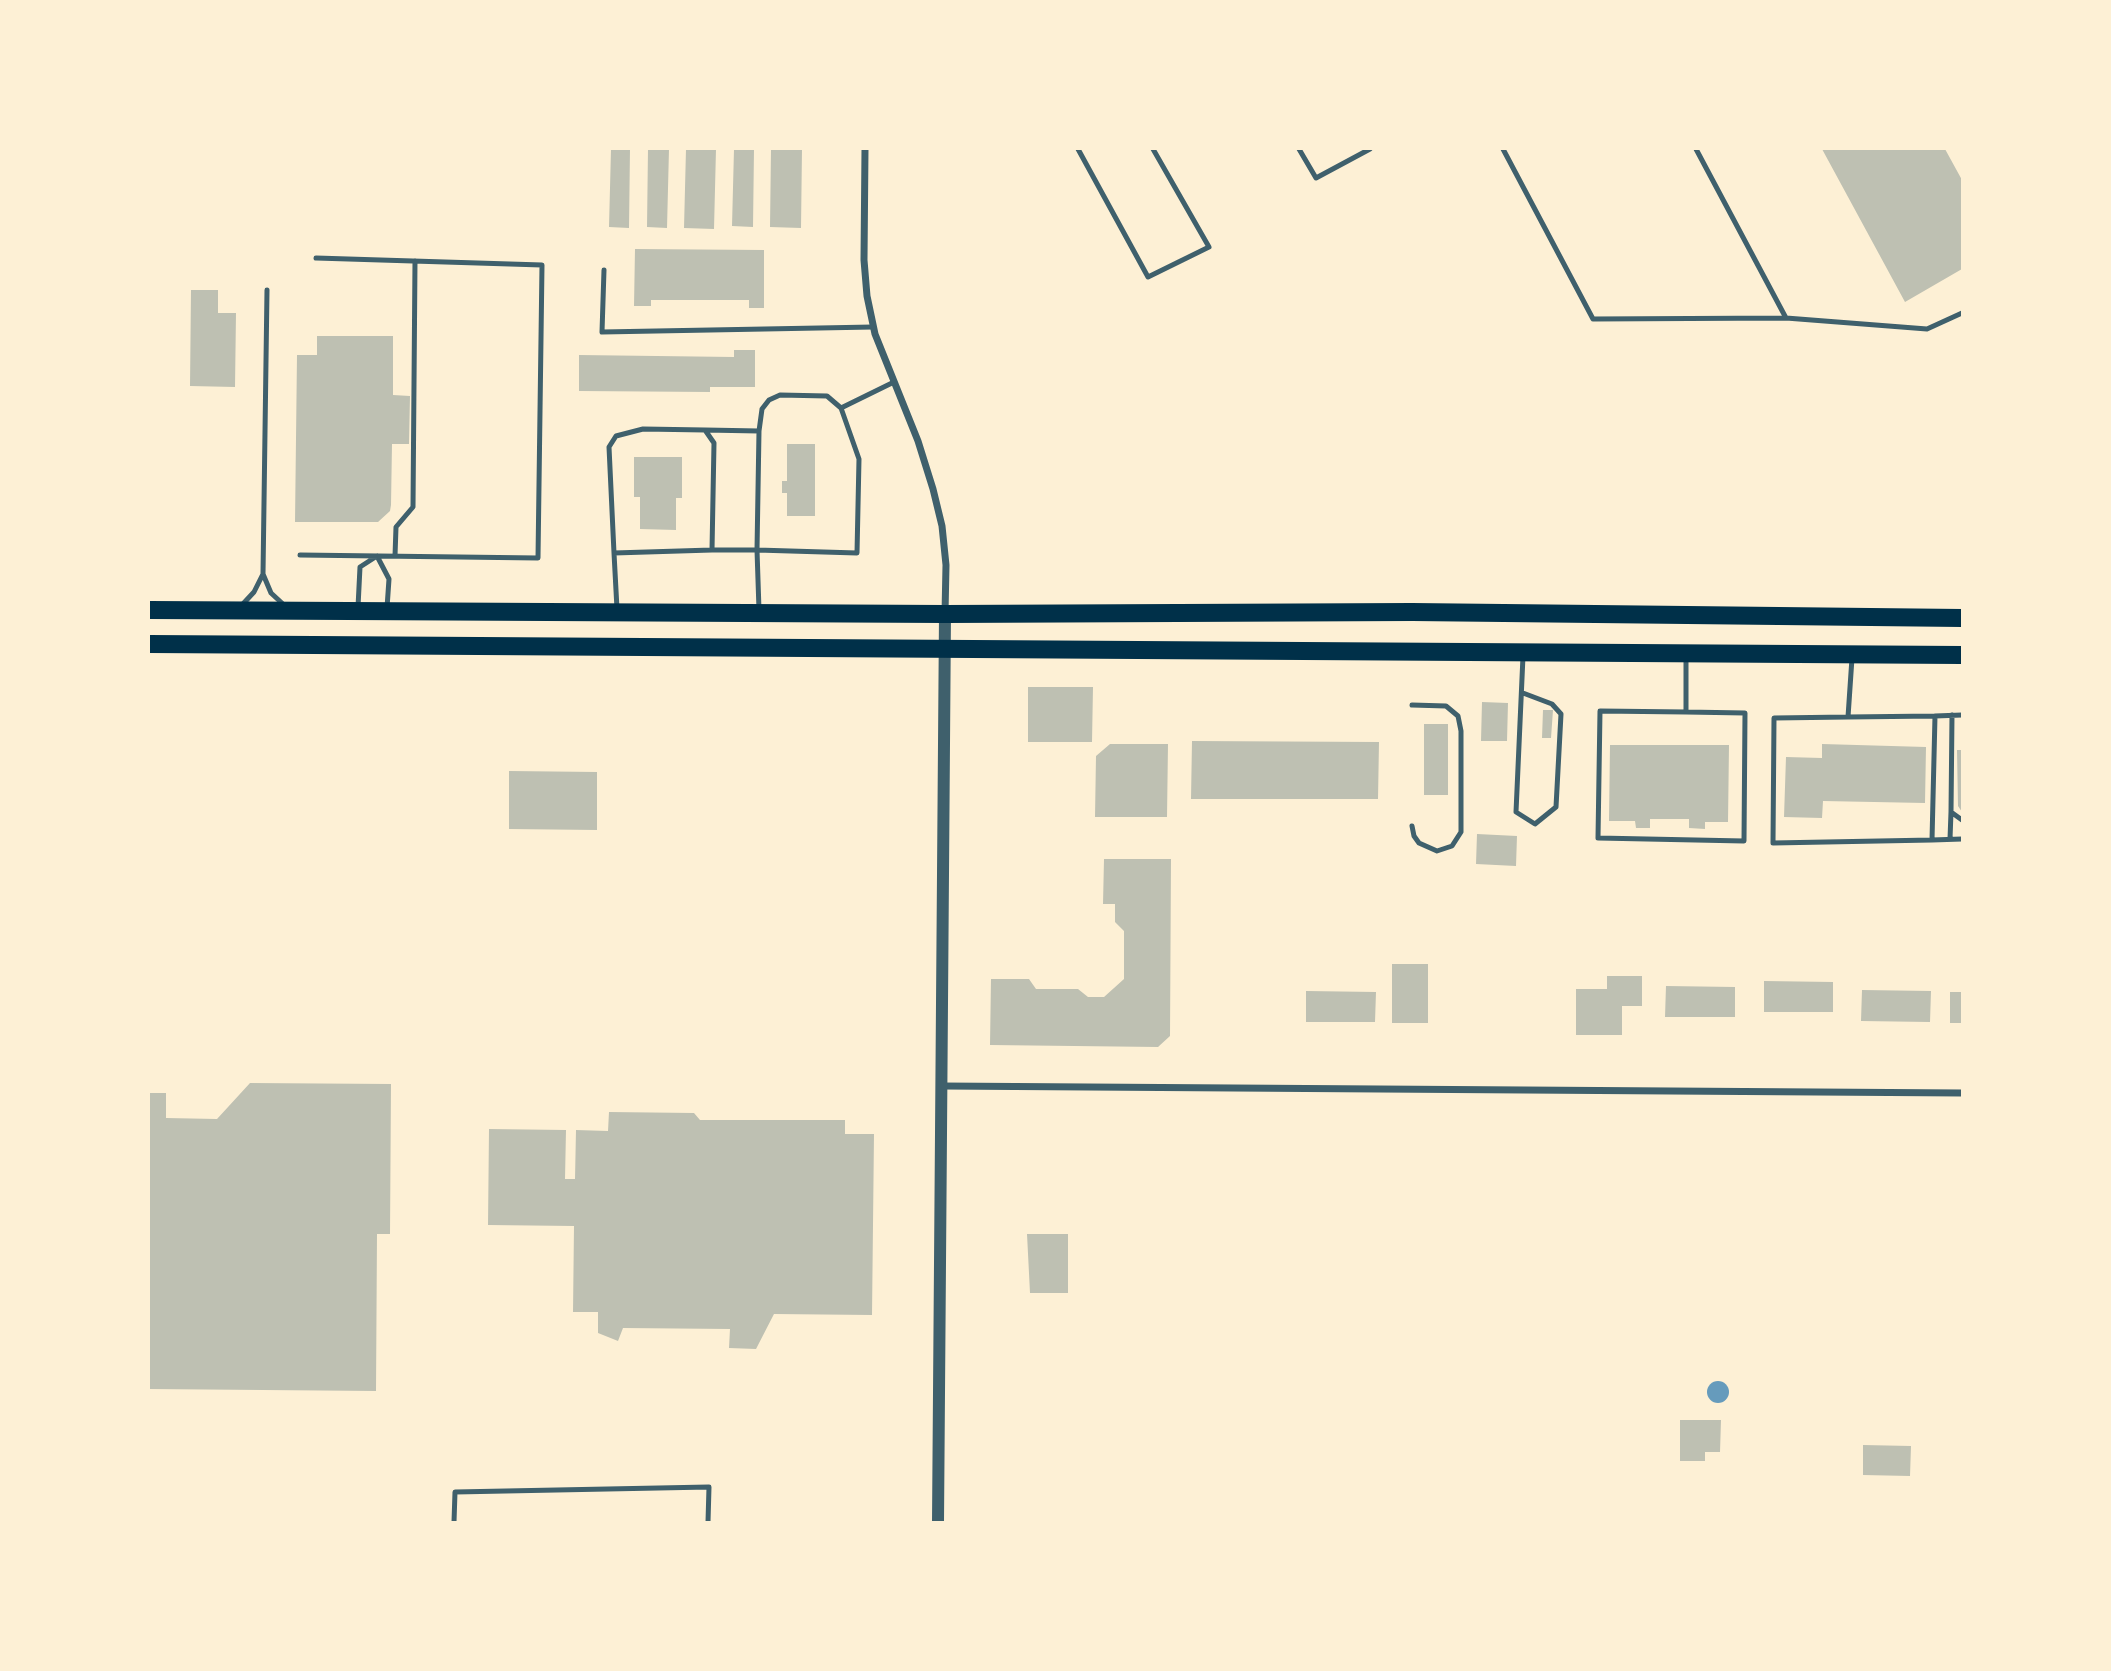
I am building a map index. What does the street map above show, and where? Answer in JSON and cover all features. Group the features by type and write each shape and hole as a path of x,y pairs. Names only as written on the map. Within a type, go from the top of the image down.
{"main road":[{"path":"149,610 945,614 1412,612 1962,618"},
{"path":"149,644 1962,655"}],"street":[{"path":"865,149 864,260 873,327 918,441 942,526 946,565 938,1522"},
{"path":"942,1086 1962,1093"}],"lane":[{"path":"1078,149 1148,277 1209,247 1153,149"},
{"path":"1299,149 1316,178 1370,149"},
{"path":"1503,149 1593,319 1786,318 1927,329 1962,313"},
{"path":"1696,149 1786,318"},
{"path":"300,555 538,558 542,265 316,258"},
{"path":"395,556 396,527 413,507 415,261"},
{"path":"604,270 602,332 873,327"},
{"path":"267,290 263,574 271,593 290,611"},
{"path":"841,408 894,382"},
{"path":"614,553 757,550 857,553 859,459 841,408 827,396 780,395 769,400 762,409 759,431 757,550 759,613"},
{"path":"617,612 609,447 616,436 643,429 759,431"},
{"path":"705,429 713,443 712,550"},
{"path":"358,611 360,567 377,555"},
{"path":"377,555 389,579 387,611"},
{"path":"237,610 254,592 263,574"},
{"path":"1523,652 1516,813 1535,824 1556,807 1561,713 1552,705 1523,693"},
{"path":"1685,712 1686,653"},
{"path":"1848,717 1852,654"},
{"path":"1412,705 1446,706 1458,716 1461,731 1461,832 1452,846 1437,850 1419,844 1412,826"},
{"path":"1601,711 1685,712 1745,713 1744,841 1598,838 1601,711"},
{"path":"1950,839 1952,715"},
{"path":"1962,715 1774,718 1773,843 1962,839"},
{"path":"1932,839 1935,716"},
{"path":"1951,812 1962,820"},
{"path":"454,1522 455,1492 709,1487 708,1522"}],"water":[{"path":"1718,1381 1726,1384 1729,1392 1726,1400 1718,1403 1710,1400 1707,1392 1710,1384"}],"building":[{"path":"611,149 630,149 629,228 609,227"},
{"path":"648,149 669,149 667,228 647,227"},
{"path":"686,149 716,149 714,229 684,228"},
{"path":"734,149 754,149 753,227 732,226"},
{"path":"771,149 802,149 801,228 770,227"},
{"path":"1822,149 1945,149 1962,180 1962,269 1905,302"},
{"path":"635,249 764,250 764,308 749,308 749,300 651,300 651,306 634,306"},
{"path":"191,290 218,290 218,313 236,313 235,387 190,386"},
{"path":"317,336 393,336 393,395 410,396 409,444 392,444 390,511 378,522 295,522 297,355 317,355"},
{"path":"734,350 755,350 755,387 710,387 710,392 579,391 579,355 734,357"},
{"path":"787,444 815,444 815,516 787,516 787,493 782,493 782,481 787,481"},
{"path":"634,457 682,457 682,498 676,498 676,530 640,529 640,497 634,497"},
{"path":"1028,687 1093,687 1092,742 1028,742"},
{"path":"1482,702 1508,703 1507,741 1481,741"},
{"path":"1543,710 1553,710 1551,738 1542,738"},
{"path":"1424,724 1448,724 1448,795 1424,795"},
{"path":"1192,741 1379,742 1378,799 1191,799"},
{"path":"1110,744 1168,744 1167,817 1095,817 1096,756"},
{"path":"1822,744 1926,747 1925,803 1823,801 1822,818 1784,817 1786,757 1822,758"},
{"path":"1610,745 1729,745 1728,822 1705,822 1705,829 1689,828 1689,819 1650,819 1650,828 1636,828 1635,821 1609,821"},
{"path":"1957,750 1962,750 1962,812 1958,806"},
{"path":"509,771 597,772 597,830 509,829"},
{"path":"1477,834 1517,836 1516,866 1476,864"},
{"path":"1104,859 1171,859 1170,1036 1158,1047 990,1045 991,979 1029,979 1036,989 1078,989 1088,997 1104,997 1124,979 1124,931 1115,922 1115,904 1103,904"},
{"path":"1392,964 1428,964 1428,1023 1392,1023"},
{"path":"1607,976 1642,976 1642,1006 1622,1006 1622,1035 1576,1035 1576,989 1607,989"},
{"path":"1764,981 1833,982 1833,1012 1764,1012"},
{"path":"1666,986 1735,987 1735,1017 1665,1017"},
{"path":"1862,990 1931,991 1930,1022 1861,1021"},
{"path":"1306,991 1376,992 1375,1022 1306,1022"},
{"path":"1950,992 1962,992 1962,1023 1950,1023"},
{"path":"250,1083 391,1084 390,1234 377,1234 376,1391 149,1389 149,1093 166,1093 166,1118 217,1119"},
{"path":"609,1112 694,1113 700,1120 845,1120 845,1134 874,1134 872,1315 774,1314 756,1349 729,1348 730,1329 623,1328 618,1341 598,1333 598,1312 573,1312 574,1226 488,1225 489,1129 566,1130 565,1179 575,1179 576,1130 608,1131"},
{"path":"1027,1234 1068,1234 1068,1293 1030,1293"},
{"path":"1680,1420 1721,1420 1720,1452 1705,1452 1705,1461 1680,1461"},
{"path":"1863,1445 1911,1446 1910,1476 1863,1475"}]}
